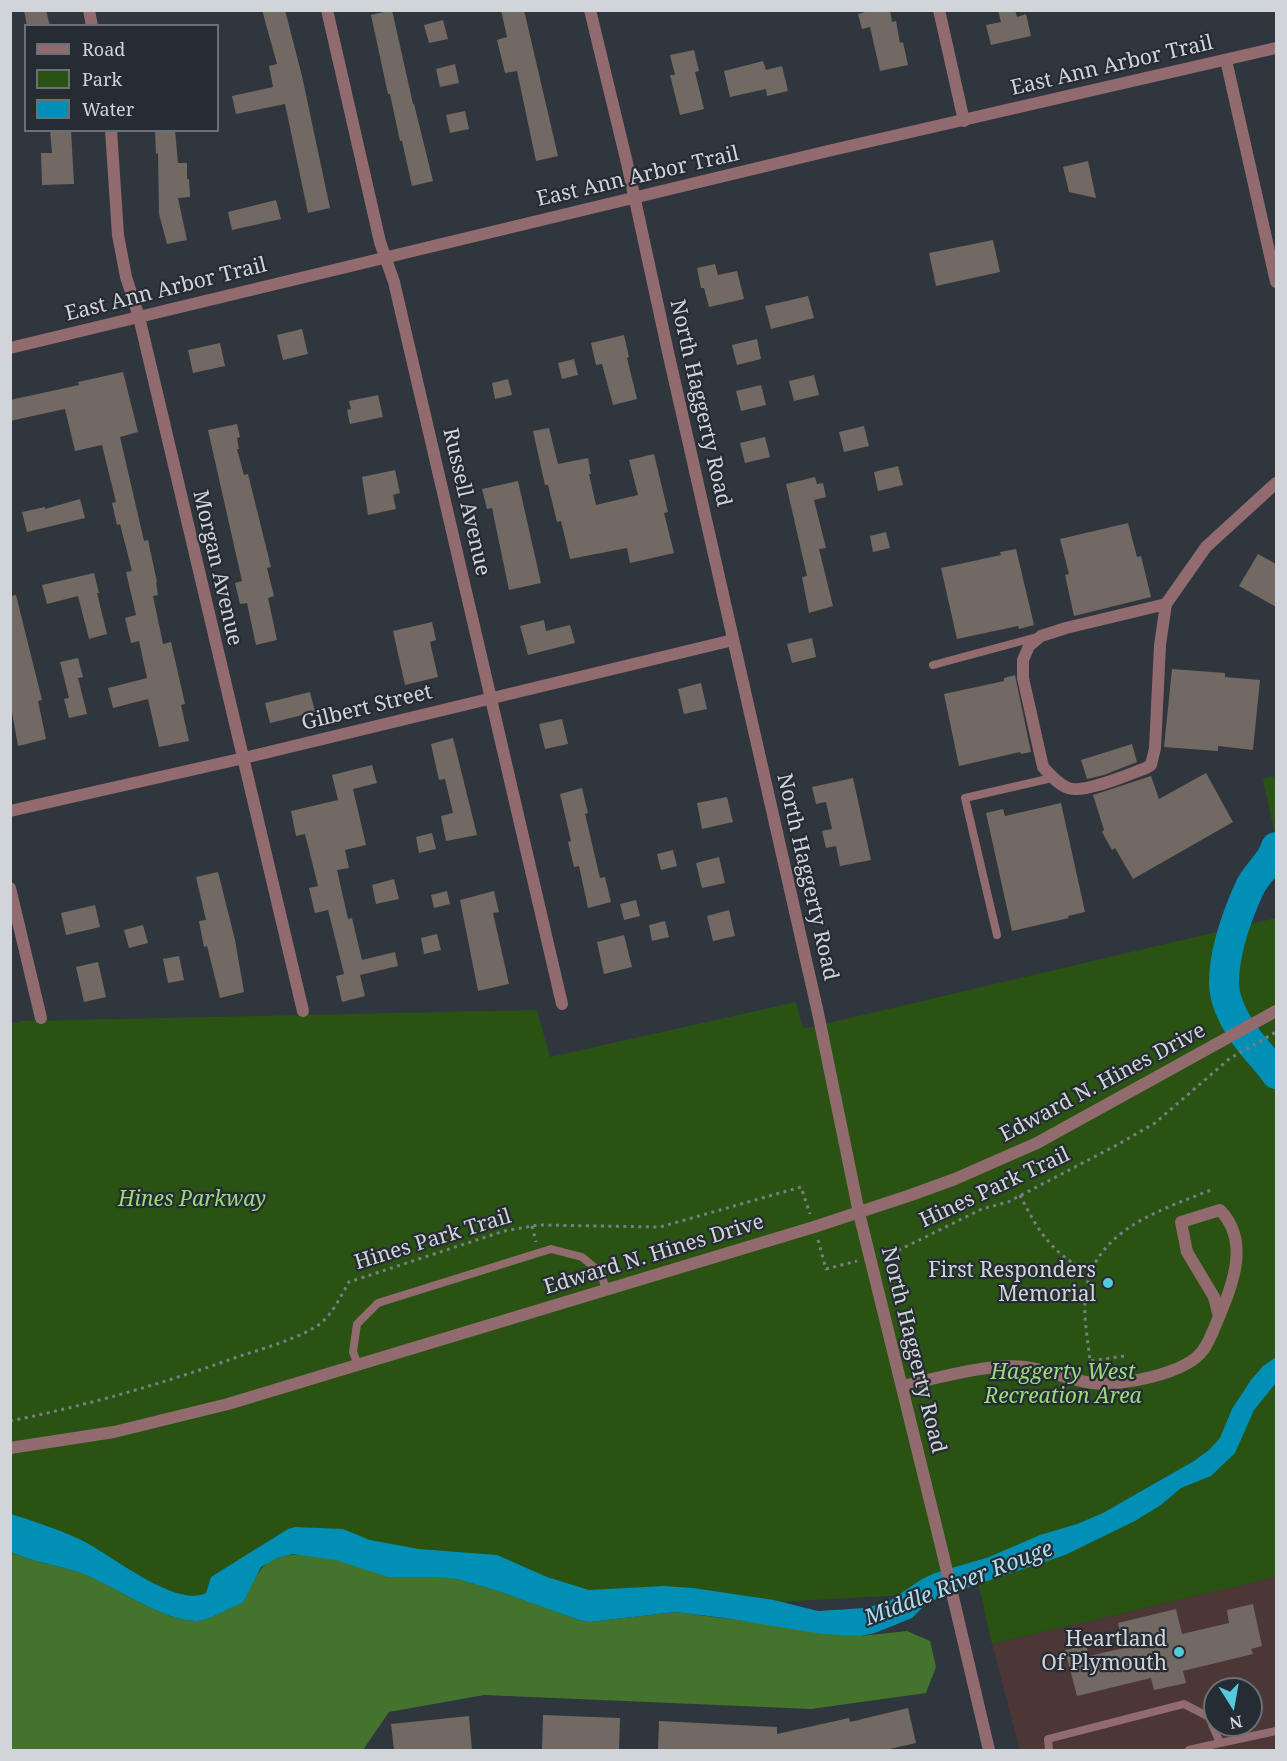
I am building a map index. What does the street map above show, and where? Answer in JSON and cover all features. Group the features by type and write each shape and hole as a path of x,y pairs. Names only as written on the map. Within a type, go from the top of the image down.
{"street":[{"name":"Russell Avenue","path":"327,10 377,231 394,282 562,1004"},
{"name":"North Haggerty Road","path":"590,10 818,1012 859,1213 989,1750"},
{"path":"939,10 964,120"},
{"name":"East Ann Arbor Trail","path":"10,348 385,257 1276,48"},
{"path":"1226,60 1276,282"},
{"name":"Morgan Avenue","path":"111,132 118,235 126,277 139,317 237,740 244,758 303,1011"},
{"path":"1166,604 1066,628 1041,636 1029,646 1023,660 1023,678 1043,767 1052,778 1070,789 1082,789 1151,765 1155,748 1160,645 1166,604 1206,547 1276,483"},
{"name":"Gilbert Street","path":"10,811 244,758 733,640"},
{"path":"10,888 41,1018"},
{"name":"Edward N. Hines Drive","path":"10,1448 114,1432 177,1418 859,1213 955,1179 1037,1143 1276,1011"},
{"path":"902,1386 982,1369 1024,1367 1093,1384 1150,1377 1168,1373 1186,1364 1202,1352 1219,1317 1234,1279 1237,1264 1236,1248 1230,1220 1220,1210 1181,1222 1187,1252 1214,1297 1219,1317"}],"lane":[{"path":"933,665 1041,636"},
{"path":"997,935 965,798 1052,778"},
{"path":"357,1365 353,1352 357,1324 378,1303 551,1249 582,1257 602,1272 606,1290"},
{"path":"1049,1750 1048,1739 1184,1704 1209,1717 1220,1743"},
{"path":"1189,1750 1276,1731"}],"path":[{"name":"Hines Park Trail","path":"10,1421 51,1413 137,1390 286,1340 317,1326 331,1312 349,1282 504,1231 538,1225 660,1227 801,1187 826,1269 897,1251 982,1209 1008,1202 1117,1145 1155,1123 1229,1059 1276,1032"},
{"path":"1124,1356 1090,1361 1085,1300 1090,1274 1099,1257 1119,1234 1147,1216 1211,1190"},
{"path":"1020,1195 1032,1220 1050,1244 1067,1261 1090,1274"}],"shaded area":[{"path":"1276,1577 1276,1750 1020,1750 992,1644"}],"green space":[{"path":"1276,776 1276,839 1263,779"},
{"path":"1276,918 1276,1577 992,1644 978,1582 925,1594 11,1647 11,1024 22,1021 537,1010 550,1057 796,1002 803,1029"},
{"path":"10,1552 81,1573 154,1609 196,1621 243,1603 260,1571 274,1559 283,1556 310,1555 457,1579 590,1622 675,1612 861,1636 907,1631 930,1641 936,1667 926,1693 811,1709 484,1695 389,1712 363,1750 11,1750"}],"water":[{"path":"1276,1357 1276,1383 1254,1410 1235,1453 1211,1476 1181,1488 1161,1505 1135,1521 1065,1555 940,1597 925,1605 912,1618 875,1633 861,1636 823,1634 675,1612 590,1622 457,1579 388,1577 336,1560 293,1554 277,1558 261,1567 243,1603 196,1621 154,1609 81,1573 11,1552 11,1514 77,1538 159,1586 193,1596 206,1593 211,1577 288,1529 295,1527 343,1529 370,1540 419,1549 497,1555 547,1577 589,1590 663,1586 774,1600 818,1611 865,1608 888,1602 935,1573 989,1557 1040,1535 1077,1524 1103,1513 1194,1461 1220,1438 1232,1409 1251,1380 1263,1366"}],"building":[{"path":"24,10 46,10 50,24 27,24"},
{"path":"262,10 285,10 302,76 330,208 308,213 285,104 236,114 232,96 273,87 269,66 277,64"},
{"path":"392,10 433,181 412,186 390,94 388,94 371,15"},
{"path":"501,10 524,10 558,156 536,161 517,71 505,73 497,40 507,37"},
{"path":"872,10 890,10 892,22 896,21 900,43 903,42 908,65 880,71 870,27 862,29 858,14"},
{"path":"998,10 1015,10 1017,17 1026,14 1031,36 991,45 986,25 1001,22"},
{"path":"443,20 448,39 429,43 424,25"},
{"path":"694,50 699,71 695,72 704,109 680,115 670,75 675,75 670,55"},
{"path":"763,61 766,70 782,66 788,91 767,96 766,89 730,97 724,71"},
{"path":"455,64 459,83 440,87 436,69"},
{"path":"465,111 469,129 450,133 446,115"},
{"path":"50,132 71,132 74,184 42,185 41,153 52,153"},
{"path":"155,132 175,132 178,163 187,163 187,179 189,179 190,197 178,198 187,240 167,244 159,214 158,153 156,154"},
{"path":"1088,161 1096,198 1069,192 1063,167"},
{"path":"276,200 281,219 232,230 228,212"},
{"path":"993,240 1000,272 936,286 929,253"},
{"path":"715,264 718,275 737,271 744,299 709,307 704,288 701,288 697,268"},
{"path":"808,296 814,318 771,329 765,306"},
{"path":"302,329 308,354 283,360 277,335"},
{"path":"624,335 637,399 613,405 602,364 596,365 591,343"},
{"path":"757,339 761,359 737,365 732,345"},
{"path":"220,343 225,366 193,373 188,350"},
{"path":"574,359 578,375 562,379 558,363"},
{"path":"123,372 138,432 120,437 144,541 148,540 157,582 158,595 153,596 163,644 171,642 185,704 181,705 189,741 159,747 148,699 113,708 108,688 147,678 139,641 131,643 125,618 136,615 126,572 132,571 120,524 117,525 112,503 116,502 102,445 75,451 65,409 10,421 10,400 79,385 78,382"},
{"path":"814,375 819,395 794,401 789,381"},
{"path":"508,379 512,395 495,399 492,383"},
{"path":"761,385 766,405 741,411 736,391"},
{"path":"378,395 383,417 350,424 347,410 351,409 349,401"},
{"path":"237,424 240,437 237,438 239,449 237,449 244,475 248,474 271,567 267,568 274,596 268,598 277,640 256,645 247,603 240,604 235,583 242,581 208,430"},
{"path":"864,426 869,446 844,452 839,432"},
{"path":"549,428 558,464 588,458 596,505 638,495 629,460 654,454 668,512 664,513 674,553 630,563 627,548 570,559 561,521 557,522 548,485 545,485 533,431"},
{"path":"765,437 770,457 745,463 740,443"},
{"path":"898,466 903,485 878,491 874,472"},
{"path":"395,470 400,493 393,495 396,509 368,515 362,477"},
{"path":"815,477 817,484 823,483 826,497 814,500 826,548 819,549 833,606 809,613 802,577 807,576 786,484"},
{"path":"518,481 541,583 509,590 492,508 487,509 482,489"},
{"path":"80,499 85,518 27,532 22,512 45,507 45,509"},
{"path":"1128,523 1137,557 1141,556 1151,597 1074,616 1065,575 1069,574 1060,539"},
{"path":"886,532 890,548 873,552 870,536"},
{"path":"1016,549 1034,625 1019,629 1018,626 957,639 941,568 1001,555 1000,552"},
{"path":"1258,554 1276,564 1276,607 1239,586"},
{"path":"94,573 107,634 89,639 78,596 47,604 42,585"},
{"path":"16,595 42,700 38,701 46,739 18,746 10,701 10,596"},
{"path":"544,620 546,631 570,625 575,643 528,655 520,626"},
{"path":"432,622 436,640 430,642 438,677 405,685 393,631"},
{"path":"812,638 816,657 792,663 787,644"},
{"path":"78,658 83,677 78,678 87,714 69,718 64,699 69,698 60,662"},
{"path":"1172,669 1225,673 1225,677 1260,680 1253,750 1218,746 1218,751 1164,747"},
{"path":"1015,675 1031,752 1021,754 1020,752 959,766 944,694 1004,681 1004,678"},
{"path":"701,683 707,709 684,714 678,689"},
{"path":"310,692 315,712 270,723 265,703"},
{"path":"562,719 568,744 545,749 539,724"},
{"path":"453,738 477,835 446,841 441,816 453,813 445,779 439,780 431,744"},
{"path":"1132,744 1137,762 1087,779 1081,760"},
{"path":"372,765 377,783 353,789 366,845 345,850 349,868 337,870 348,919 352,918 362,960 395,952 398,966 360,975 365,996 342,1002 336,976 344,974 328,910 315,913 309,888 318,886 305,834 296,836 291,811 338,800 332,775"},
{"path":"1206,773 1233,822 1133,879 1115,848 1112,850 1102,832 1104,830 1093,795 1151,776 1159,799"},
{"path":"853,778 871,860 840,866 836,846 826,848 822,831 832,829 826,802 816,804 812,787"},
{"path":"582,788 588,813 585,814 600,878 605,877 611,902 588,908 579,866 574,867 568,842 571,841 560,794"},
{"path":"727,797 733,822 702,829 697,803"},
{"path":"1061,803 1085,912 1012,931 986,813 1003,809 1005,816"},
{"path":"432,833 436,849 419,853 416,837"},
{"path":"673,850 677,866 661,870 657,854"},
{"path":"719,857 725,883 702,888 696,863"},
{"path":"218,872 235,940 244,992 220,998 207,946 204,947 199,921 206,920 196,877"},
{"path":"394,879 399,899 376,904 372,885"},
{"path":"447,891 450,904 434,908 431,895"},
{"path":"494,891 499,912 493,913 509,984 478,991 460,900"},
{"path":"636,900 640,916 624,920 620,904"},
{"path":"95,905 100,927 66,935 61,913"},
{"path":"729,910 735,936 713,941 707,916"},
{"path":"665,921 669,937 652,941 649,925"},
{"path":"143,925 148,943 129,948 124,930"},
{"path":"437,934 441,950 424,954 421,938"},
{"path":"624,935 632,967 604,974 597,942"},
{"path":"179,956 184,980 168,983 163,959"},
{"path":"98,962 106,997 84,1002 76,967"},
{"name":"Heartland Of Plymouth","path":"1253,1604 1262,1646 1251,1649 1253,1654 1183,1671 1186,1683 1154,1690 1151,1678 1077,1696 1065,1650 1086,1645 1089,1656 1124,1648 1118,1623 1176,1609 1182,1634 1229,1623 1227,1610"},
{"path":"908,1708 916,1743 885,1750 658,1750 659,1721 777,1727 777,1734 849,1718 850,1722"},
{"path":"543,1715 620,1718 619,1750 542,1750"},
{"path":"469,1716 472,1750 394,1750 391,1724"}],"waterway":[{"name":"Middle River Rouge","path":"1276,847 1271,858 1252,883 1240,911 1228,947 1224,983 1227,1002 1235,1020 1276,1074"}],"place":[{"name":"First Responders Memorial","path":"1108,1283"},
{"name":"Heartland Of Plymouth","path":"1179,1652"}],"park label":[{"name":"Hines Parkway","path":"192,1200"},
{"name":"Haggerty West Recreation Area","path":"1063,1385"}]}
